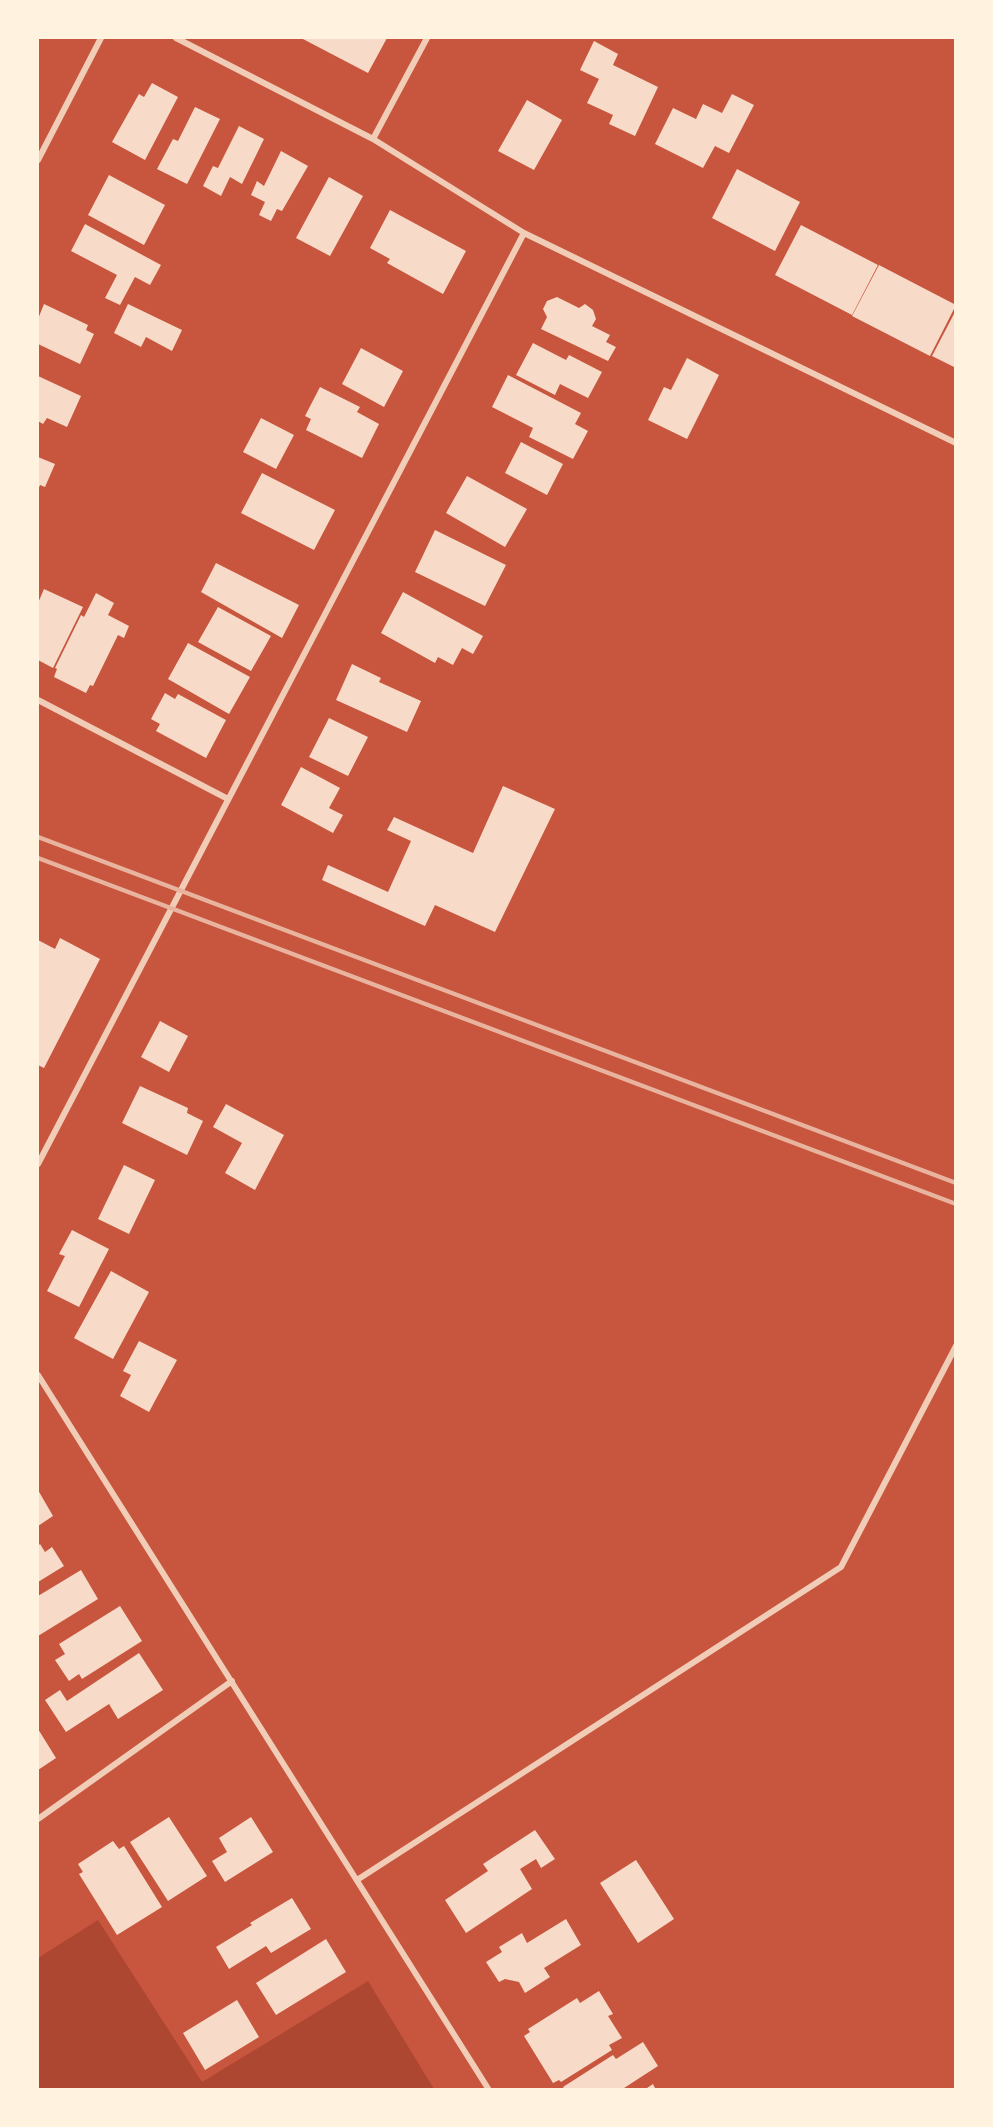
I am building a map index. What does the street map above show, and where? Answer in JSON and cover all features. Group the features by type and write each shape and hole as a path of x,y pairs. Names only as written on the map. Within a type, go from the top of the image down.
{"street":[{"path":"38,160 100,38"},
{"path":"176,38 373,139 524,233 956,443"},
{"path":"373,139 427,38"},
{"path":"38,1164 524,233"},
{"path":"38,700 228,799"},
{"path":"357,1880 841,1567 956,1346"},
{"path":"38,1375 489,2090"},
{"path":"38,1819 232,1681"}],"shaded area":[{"path":"98,1920 202,2082 368,1981 434,2089 38,2089 38,1958"}],"building":[{"path":"301,38 387,38 368,73"},
{"path":"594,41 618,54 613,65 658,87 635,136 609,124 613,115 587,103 599,79 580,70"},
{"path":"152,83 178,97 145,160 112,142 139,94 144,97"},
{"path":"732,94 754,105 729,153 715,146 703,168 655,144 673,108 696,119 703,104 722,113"},
{"path":"527,100 562,120 534,170 498,151"},
{"path":"195,107 220,119 187,184 157,169 173,139 178,141"},
{"path":"239,126 264,139 242,184 230,177 221,196 203,186 213,166 218,168"},
{"path":"281,151 308,166 282,211 277,209 271,221 259,215 265,202 251,195 257,181 264,186"},
{"path":"737,169 800,202 775,251 712,218"},
{"path":"109,175 165,205 144,245 88,215"},
{"path":"329,177 363,196 330,256 296,238"},
{"path":"390,210 466,251 443,294 387,263 390,259 370,248"},
{"path":"85,224 161,265 150,285 135,277 120,305 105,298 117,275 71,251"},
{"path":"801,225 878,265 852,315 775,275"},
{"path":"879,265 956,305 930,356 852,316"},
{"path":"557,297 579,308 585,304 593,310 596,319 592,326 610,335 606,342 616,347 608,361 541,329 547,317 543,309 547,301"},
{"path":"44,304 88,325 86,330 94,334 80,364 38,344 38,319"},
{"path":"128,304 182,330 172,351 146,337 141,347 114,333"},
{"path":"956,310 956,368 932,356"},
{"path":"533,343 566,360 569,355 602,372 588,398 560,384 555,395 516,375"},
{"path":"361,348 403,371 384,407 342,384"},
{"path":"687,358 719,375 687,439 648,420 664,387 671,390"},
{"path":"508,375 581,413 575,424 588,431 573,459 529,437 533,428 492,407"},
{"path":"38,376 81,396 67,427 47,418 43,424 38,421"},
{"path":"320,387 360,407 357,412 379,424 362,458 306,430 311,419 305,416"},
{"path":"261,418 294,435 276,469 243,452"},
{"path":"521,442 563,464 547,495 505,473"},
{"path":"38,457 55,464 45,487 40,485 38,490"},
{"path":"262,473 335,510 314,550 241,513"},
{"path":"467,476 527,509 505,547 446,513"},
{"path":"435,530 506,565 485,606 415,572"},
{"path":"216,563 299,605 282,638 201,592"},
{"path":"44,589 83,607 53,668 38,660 38,603"},
{"path":"403,592 483,636 473,654 462,648 453,665 438,657 435,663 381,633"},
{"path":"96,593 114,603 108,615 129,626 124,638 118,635 93,686 90,685 86,693 54,677 57,669 55,668 81,615 84,617"},
{"path":"218,607 271,636 251,671 198,642"},
{"path":"188,643 250,677 229,714 168,679"},
{"path":"352,664 381,678 379,682 421,701 407,732 336,700"},
{"path":"165,693 175,699 178,694 226,720 206,758 156,731 160,724 151,719"},
{"path":"329,718 368,737 348,776 309,757"},
{"path":"301,767 340,788 329,808 343,815 333,833 281,805"},
{"path":"503,786 555,809 495,932 435,905 425,926 322,880 328,865 388,892 411,841 387,830 394,817 473,853"},
{"path":"60,938 100,959 44,1068 38,1065 38,940 55,949"},
{"path":"160,1021 188,1036 169,1072 141,1057"},
{"path":"140,1086 188,1108 187,1113 203,1121 187,1155 122,1123"},
{"path":"226,1104 284,1135 255,1190 225,1173 242,1143 213,1127"},
{"path":"124,1165 155,1180 129,1234 98,1219"},
{"path":"72,1230 109,1249 79,1307 47,1291 65,1256 59,1254"},
{"path":"111,1271 149,1292 113,1359 74,1338"},
{"path":"139,1341 177,1360 149,1412 120,1396 131,1375 123,1371"},
{"path":"38,1490 53,1516 38,1526"},
{"path":"40,1544 45,1552 52,1547 64,1566 38,1582 38,1546"},
{"path":"81,1570 98,1599 38,1636 38,1596"},
{"path":"120,1606 142,1641 82,1679 79,1674 69,1681 55,1660 65,1654 59,1644"},
{"path":"139,1653 163,1690 118,1719 109,1704 66,1732 45,1700 60,1690 67,1701"},
{"path":"38,1729 56,1758 38,1770"},
{"path":"169,1817 207,1876 168,1901 130,1842"},
{"path":"251,1817 273,1852 225,1882 212,1861 227,1852 219,1838"},
{"path":"535,1830 555,1859 541,1868 536,1859 520,1869 532,1889 466,1933 445,1900 488,1871 483,1864"},
{"path":"113,1841 119,1849 124,1846 162,1907 117,1935 79,1874 83,1872 78,1864"},
{"path":"636,1860 674,1919 638,1943 600,1883"},
{"path":"292,1898 311,1929 271,1953 266,1946 229,1969 216,1947"},
{"path":"566,1919 581,1945 544,1968 550,1977 525,1993 519,1982 505,1979 499,1982 486,1962 502,1952 499,1947 522,1933 527,1943"},
{"path":"326,1939 346,1972 276,2015 256,1983"},
{"path":"599,1991 613,2014 608,2016 622,2038 609,2045 612,2050 561,2082 559,2080 553,2083 524,2036 530,2032 528,2029 577,1998 580,2003"},
{"path":"237,2000 259,2037 205,2070 183,2033"},
{"path":"643,2042 658,2066 621,2090 565,2090 563,2087 613,2055 616,2059"},
{"path":"653,2084 656,2090 644,2090"}],"railway":[{"path":"38,837 956,1183"},
{"path":"38,858 956,1204"}]}
